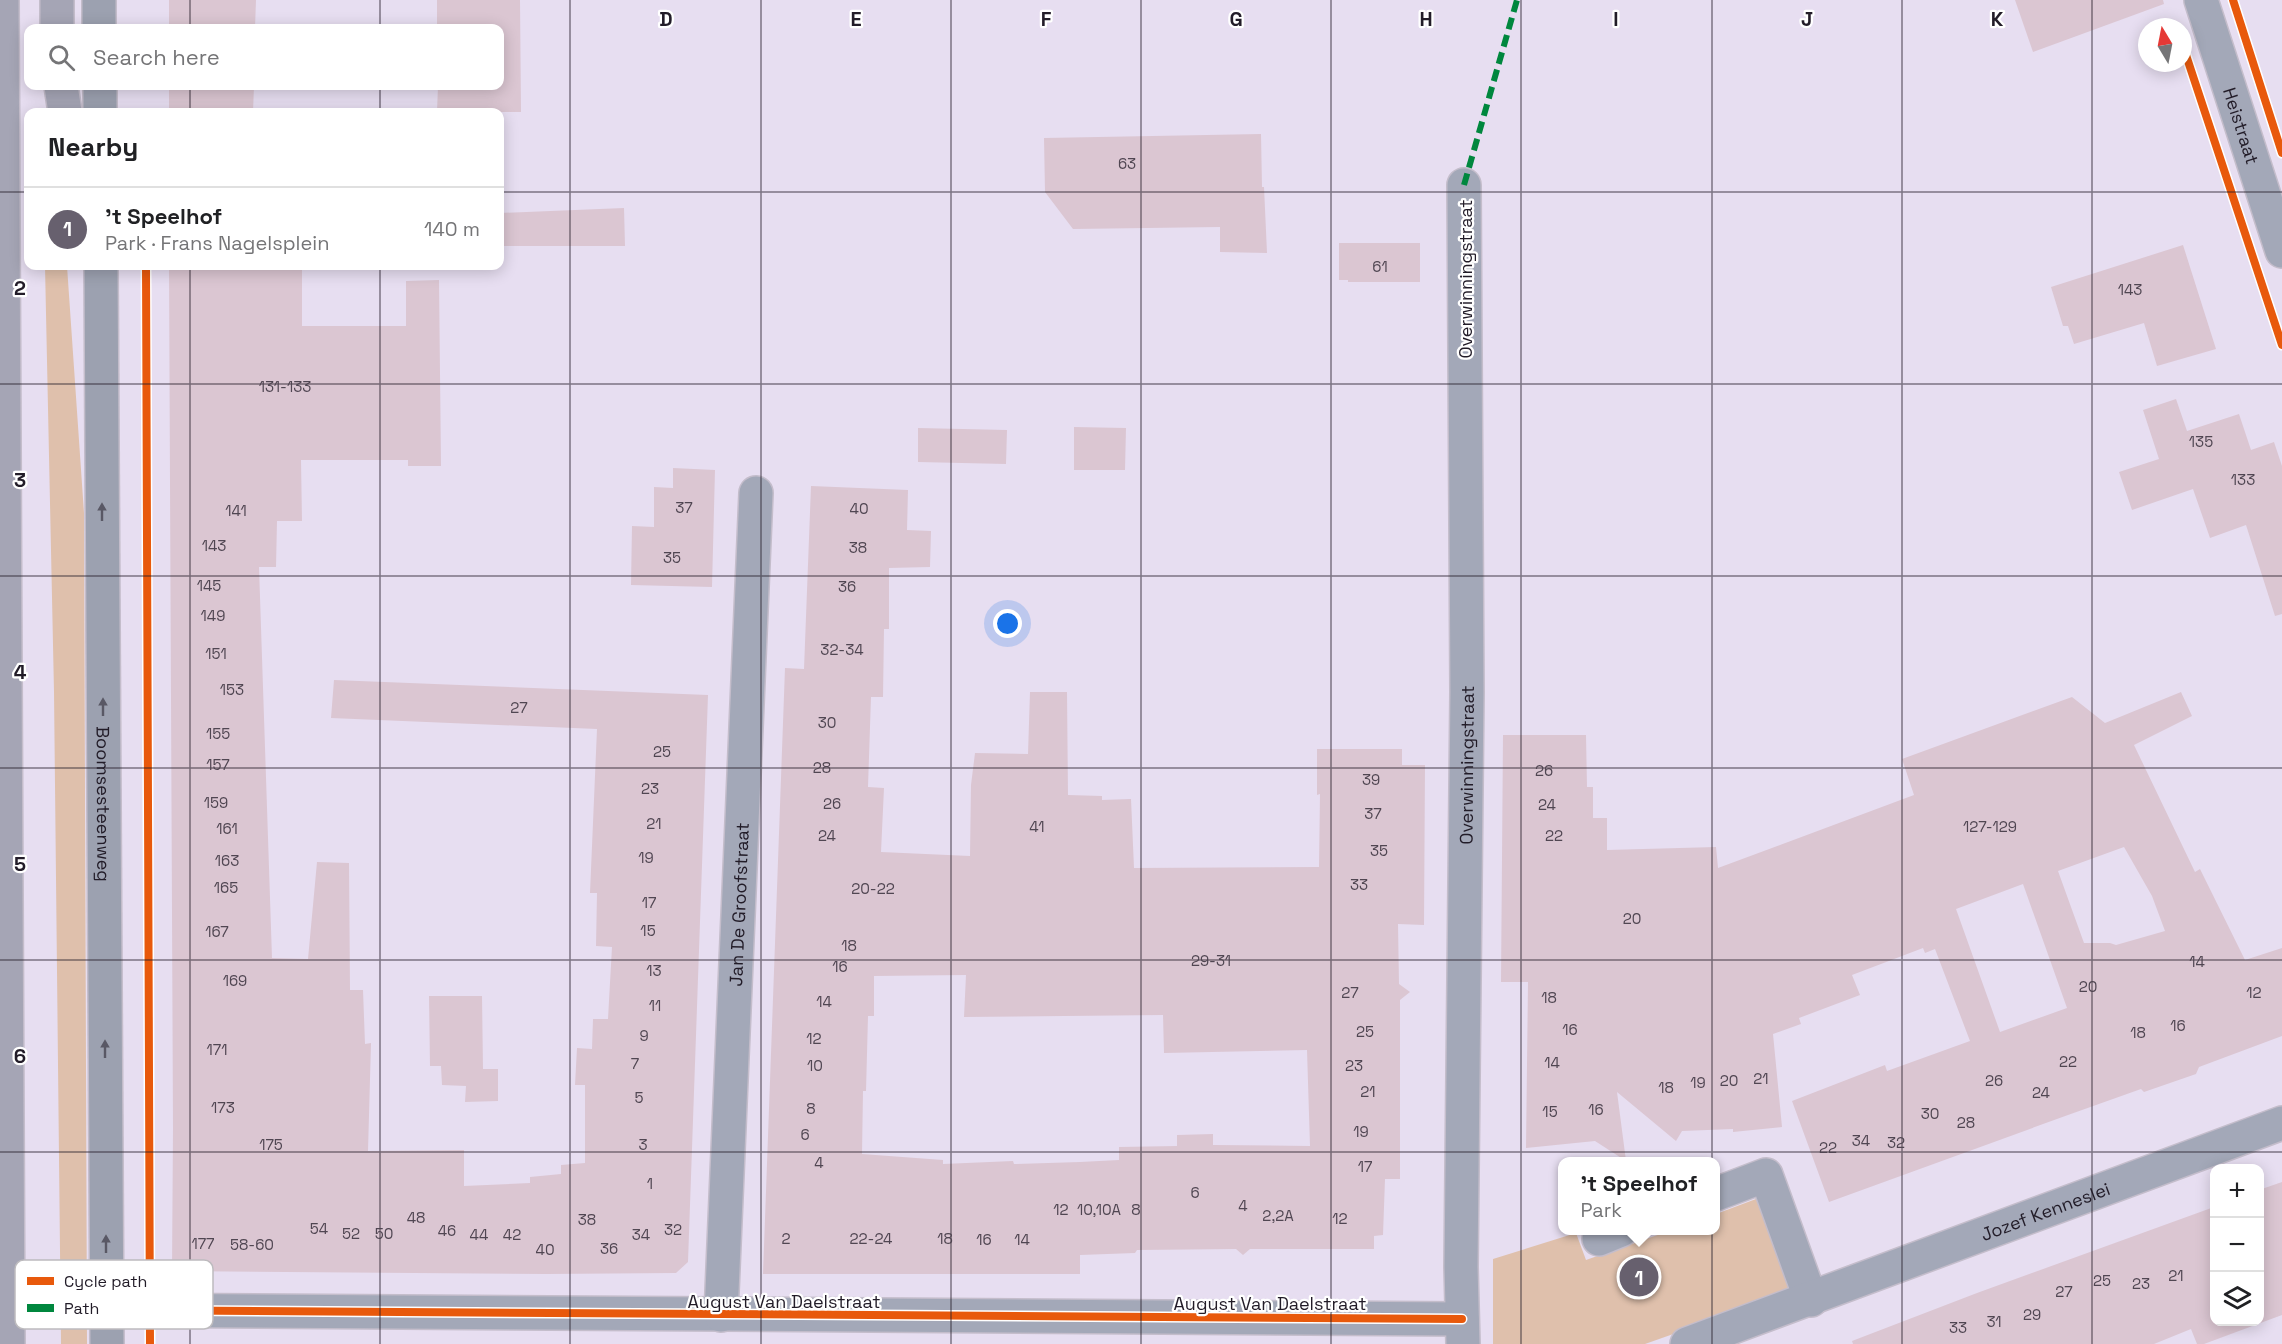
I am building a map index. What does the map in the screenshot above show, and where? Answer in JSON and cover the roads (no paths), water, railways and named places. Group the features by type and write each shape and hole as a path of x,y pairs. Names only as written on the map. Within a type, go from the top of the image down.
{"highway":[{"path":"2,0 8,1344"},
{"path":"57,0 57,24"},
{"path":"62,90 64,108"}],"main road":[{"path":"99,0 99,24"},
{"path":"100,90 100,108"},
{"name":"Boomsesteenweg","path":"101,270 106,1260"}],"street":[{"name":"Heistraat","path":"2201,0 2282,251"},
{"name":"Overwinningstraat","path":"1462,1331 1467,692 1464,185"},
{"name":"Jan De Groofstraat","path":"721,1315 756,493"},
{"name":"Jozef Kenneslei","path":"1687,1344 1811,1300 2282,1123"},
{"path":"1720,1192 1766,1175 1811,1300"},
{"name":"August Van Daelstraat","path":"213,1311 721,1315 1462,1331"}],"place":[{"name":"'t Speelhof","path":"1639,1277"}]}
